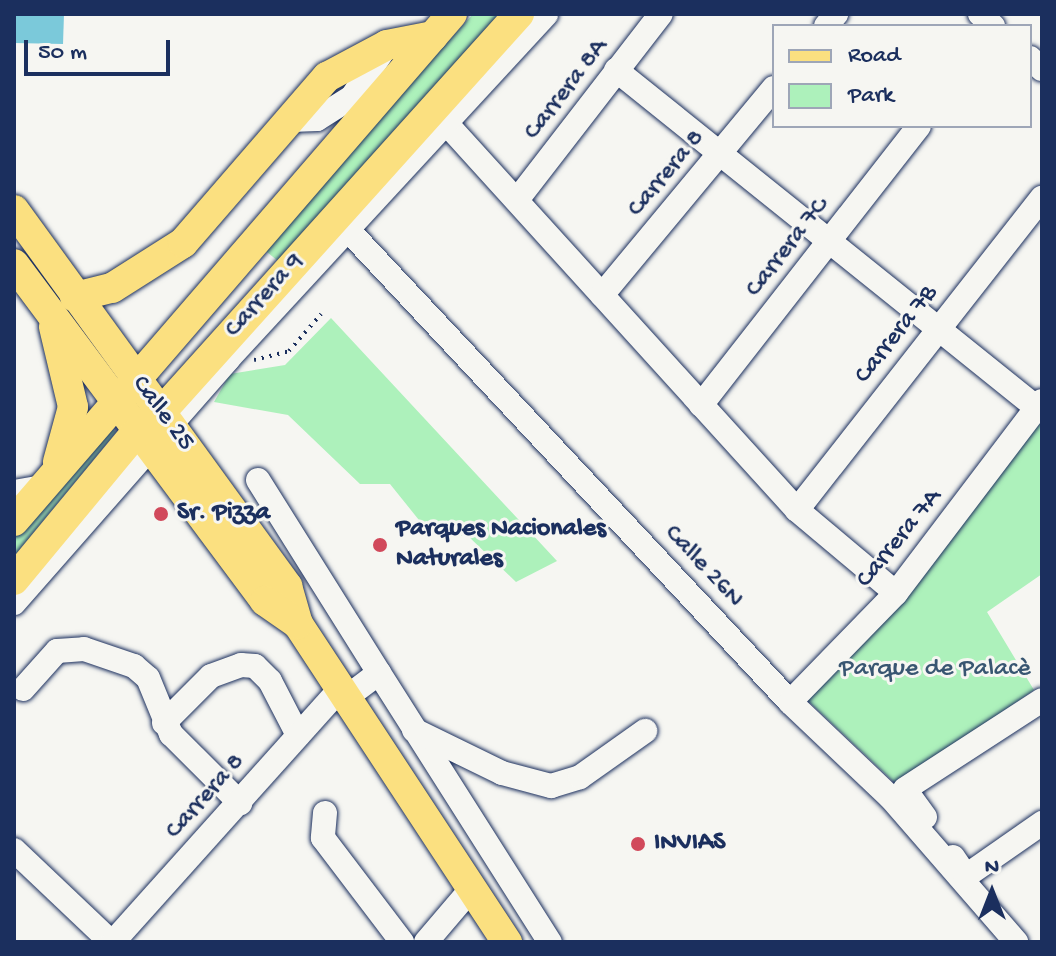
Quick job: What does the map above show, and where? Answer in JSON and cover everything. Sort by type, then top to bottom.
[{"type":"main road","name":"Carrera 9","points":[[14,580],[85,494],[151,442],[519,14]]},
{"type":"main road","name":"Carrera 9","points":[[14,521],[37,484],[128,390],[442,25]]},
{"type":"main road","points":[[37,484],[73,407],[62,303],[112,288],[183,243],[327,77],[387,45],[442,25]]},
{"type":"main road","name":"Calle 25","points":[[14,210],[62,303],[128,390],[151,442],[287,586],[298,624],[507,942]]},
{"type":"main road","name":"Calle 25","points":[[14,264],[62,303]]},
{"type":"main road","points":[[85,494],[151,442]]},
{"type":"street","points":[[14,603],[151,442],[349,231],[546,14]]},
{"type":"street","name":"Carrera 8A","points":[[517,200],[661,14]]},
{"type":"street","points":[[616,70],[937,328],[1039,405]]},
{"type":"street","name":"Carrera 8","points":[[602,295],[772,90]]},
{"type":"street","points":[[446,123],[797,510],[896,593]]},
{"type":"street","name":"Carrera 7C","points":[[701,405],[917,128]]},
{"type":"street","name":"Carrera 7B","points":[[797,510],[1042,197]]},
{"type":"street","name":"Calle 26N","points":[[349,231],[790,702],[891,798],[1016,942]]},
{"type":"street","name":"Carrera 7A","points":[[790,702],[896,593],[1039,405]]},
{"type":"street","points":[[258,480],[412,729],[550,942]]},
{"type":"street","points":[[23,689],[57,651],[84,649],[119,659],[148,678],[164,723],[183,748],[240,803]]},
{"type":"street","points":[[164,723],[211,676],[241,665],[255,666],[270,681],[298,735]]},
{"type":"street","name":"Carrera 8","points":[[112,942],[298,735],[344,693],[379,673]]},
{"type":"street","points":[[1042,700],[905,789],[966,876],[1042,823]]},
{"type":"street","points":[[412,729],[502,773],[551,786],[580,777],[645,731]]},
{"type":"street","points":[[325,813],[323,838],[402,942]]},
{"type":"street","points":[[14,850],[112,942]]},
{"type":"street","points":[[426,942],[472,888]]},
{"type":"path","points":[[228,359],[267,361],[289,351],[321,314]]},
{"type":"green space","points":[[473,14],[499,14],[278,261],[262,248]]},
{"type":"green space","points":[[331,318],[557,561],[516,582],[468,536],[431,535],[390,484],[360,484],[288,415],[214,402],[230,374],[285,365]]},
{"type":"green space","name":"Parque de Palacè","points":[[1042,417],[1042,574],[987,612],[1034,690],[897,785],[806,699],[904,598]]},
{"type":"green space","points":[[105,424],[116,432],[14,556],[14,534]]},
{"type":"water","points":[[14,14],[64,14],[63,44],[14,43]]},
{"type":"place","name":"Sr. Pizza","points":[[161,514]]},
{"type":"place","name":"Parques Nacionales Naturales","points":[[380,545]]},
{"type":"place","name":"INVIAS","points":[[638,844]]}]
